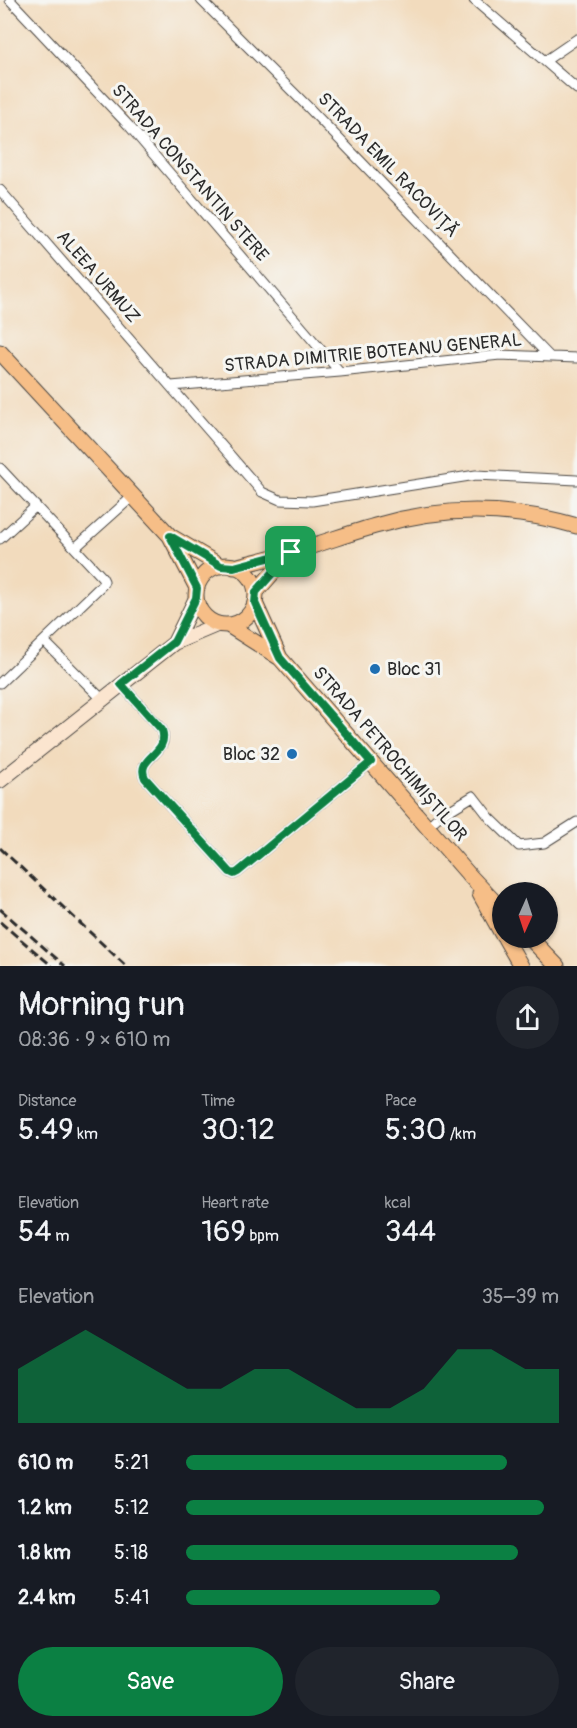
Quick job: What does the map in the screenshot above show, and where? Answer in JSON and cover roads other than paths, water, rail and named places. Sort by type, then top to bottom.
[{"type":"main road","points":[[0,352],[170,536],[197,593],[203,615],[224,625],[237,623],[245,618],[255,598],[291,552]]},
{"type":"main road","points":[[197,593],[206,573],[291,552],[381,524],[450,512],[506,512],[577,526]]},
{"type":"main road","points":[[170,536],[249,576],[255,598]]},
{"type":"main road","name":"STRADA PETROCHIMIȘTILOR","points":[[255,598],[280,658]]},
{"type":"main road","name":"STRADA PETROCHIMIȘTILOR","points":[[224,625],[280,658],[470,876]]},
{"type":"main road","points":[[470,876],[492,899]]},
{"type":"main road","points":[[470,876],[492,916]]},
{"type":"main road","points":[[511,948],[521,966]]},
{"type":"main road","points":[[540,948],[557,966]]},
{"type":"street","name":"STRADA CONSTANTIN STERE","points":[[10,0],[130,127],[340,372]]},
{"type":"street","name":"STRADA EMIL RACOVIȚĂ","points":[[201,0],[332,131],[549,356]]},
{"type":"street","points":[[474,0],[577,89]]},
{"type":"street","points":[[545,62],[577,39]]},
{"type":"street","name":"ALEEA URMUZ","points":[[0,190],[262,492],[280,500],[312,501],[476,475],[577,480]]},
{"type":"street","name":"STRADA DIMITRIE BOTEANU GENERAL","points":[[171,386],[340,372],[500,355],[577,358]]},
{"type":"street","points":[[0,468],[102,576],[104,581],[0,682]]},
{"type":"street","points":[[75,548],[133,495]]},
{"type":"street","points":[[0,539],[36,506]]},
{"type":"street","points":[[174,642],[197,593]]},
{"type":"street","points":[[0,781],[174,642],[224,625]]},
{"type":"street","points":[[44,641],[102,699]]},
{"type":"street","points":[[121,684],[162,730],[165,738],[164,744],[144,765],[142,773],[234,874],[371,762]]},
{"type":"street","points":[[427,827],[437,818],[473,796],[490,818],[519,846],[544,843],[577,822]]},
{"type":"railway","points":[[0,848],[126,966]]},
{"type":"railway","points":[[0,909],[65,966]]},
{"type":"railway","points":[[0,922],[52,966]]},
{"type":"place","name":"Bloc 31","points":[[375,669]]},
{"type":"place","name":"Bloc 32","points":[[292,754]]}]
